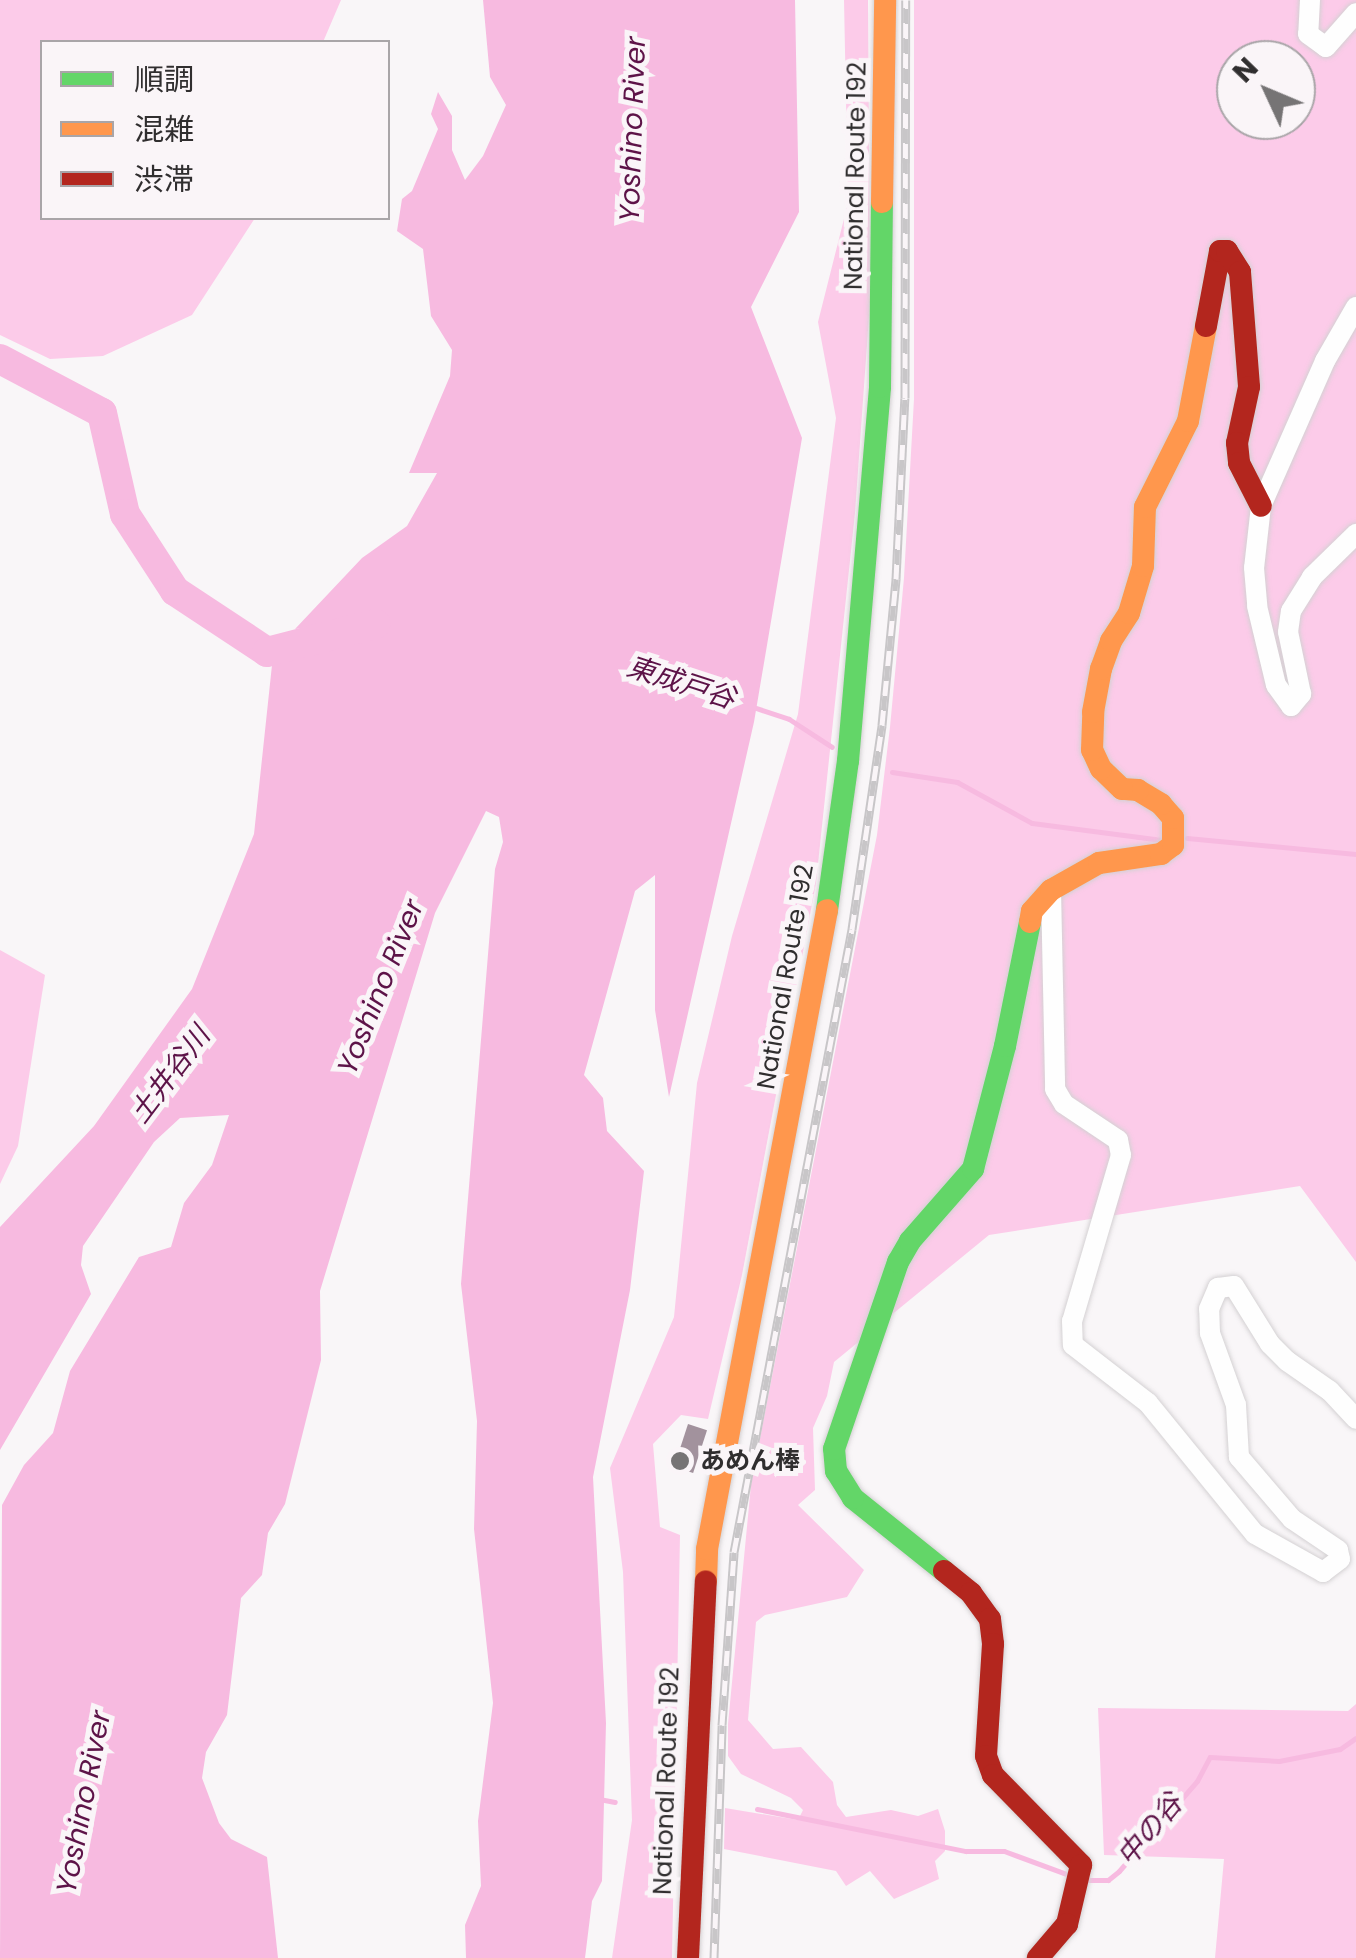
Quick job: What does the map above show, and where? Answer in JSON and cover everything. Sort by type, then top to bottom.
[{"type":"main road","name":"National Route 192","points":[[688,1958],[706,1549],[824,931],[848,760],[880,387],[885,0]]},
{"type":"main road","points":[[1038,1958],[1066,1924],[1080,1860],[993,1775],[986,1756],[994,1644],[990,1619],[971,1593],[853,1498],[836,1471],[834,1449],[898,1262],[910,1240],[961,1188],[973,1169],[1013,1012],[1032,910],[1051,890],[1098,864],[1161,854],[1173,845],[1176,833],[1162,804],[1138,790],[1122,788],[1101,768],[1092,750],[1093,712],[1101,669],[1112,640],[1129,614],[1142,566],[1146,508],[1188,421],[1196,394],[1209,292],[1220,251],[1227,251],[1240,272],[1248,388],[1238,463],[1261,506]]},
{"type":"street","points":[[1310,0],[1308,34],[1326,47],[1356,13]]},
{"type":"street","points":[[1356,307],[1310,393],[1261,506],[1254,568],[1258,606],[1276,685],[1291,706],[1301,694],[1288,632],[1291,611],[1312,577],[1356,534]]},
{"type":"street","points":[[1051,890],[1056,1089],[1064,1104],[1118,1140],[1121,1155],[1072,1321],[1073,1345],[1148,1403],[1234,1514],[1255,1534],[1322,1572],[1340,1559],[1333,1542],[1302,1528],[1247,1471],[1239,1457],[1236,1405],[1210,1334],[1210,1308],[1218,1288],[1234,1286],[1270,1344],[1287,1361],[1330,1390],[1356,1419]]},
{"type":"shaded area","points":[[0,0],[341,0],[324,40],[40,40],[40,220],[254,220],[192,315],[103,356],[50,359],[0,335]]},
{"type":"shaded area","points":[[844,0],[868,0],[870,302],[855,513],[816,883],[742,1275],[708,1419],[681,1415],[653,1444],[660,1527],[680,1535],[672,1958],[612,1958],[632,1820],[623,1572],[610,1468],[674,1317],[697,1083],[732,936],[798,714],[836,418],[818,322],[848,203]]},
{"type":"shaded area","points":[[914,0],[1356,0],[1356,1262],[1300,1186],[989,1235],[834,1362],[827,1396],[813,1428],[815,1490],[798,1505],[864,1570],[847,1597],[765,1615],[756,1622],[748,1720],[773,1749],[801,1747],[833,1782],[837,1805],[846,1817],[891,1810],[918,1816],[938,1809],[945,1831],[945,1851],[935,1861],[939,1879],[894,1899],[870,1871],[846,1886],[836,1871],[724,1849],[725,1808],[798,1820],[803,1810],[791,1798],[741,1774],[728,1756],[728,1724],[751,1485],[877,835],[904,578],[914,399]]},
{"type":"shaded area","points":[[0,950],[45,975],[18,1146],[0,1184]]},
{"type":"shaded area","points":[[1356,1704],[1356,1958],[1215,1958],[1224,1859],[1104,1855],[1098,1708],[1348,1711]]},
{"type":"water","points":[[483,0],[795,0],[799,212],[751,307],[802,438],[754,722],[669,1097],[655,1010],[655,875],[635,891],[584,1075],[603,1098],[607,1131],[644,1171],[630,1290],[593,1477],[606,1723],[602,1881],[592,1901],[585,1958],[466,1958],[465,1925],[481,1886],[478,1821],[493,1703],[474,1529],[477,1421],[461,1284],[495,869],[503,842],[499,817],[486,811],[435,913],[320,1291],[321,1360],[285,1504],[268,1533],[262,1575],[241,1598],[227,1715],[206,1752],[202,1778],[219,1823],[231,1839],[267,1857],[278,1958],[0,1958],[2,1505],[24,1465],[53,1433],[70,1371],[139,1257],[171,1247],[184,1203],[212,1165],[229,1115],[180,1118],[154,1142],[83,1246],[81,1265],[91,1294],[0,1450],[0,1227],[94,1126],[192,989],[254,834],[272,665],[340,640],[335,624],[295,629],[362,558],[407,526],[437,473],[409,473],[450,376],[452,350],[431,316],[423,249],[397,231],[402,199],[412,191],[438,129],[431,114],[438,92],[452,116],[452,150],[465,180],[483,156],[506,105],[490,77]]},
{"type":"building","points":[[688,1424],[707,1430],[693,1473],[674,1467]]},
{"type":"waterway","points":[[0,359],[102,413],[125,514],[175,591],[267,652],[375,624]]},
{"type":"waterway","name":"東成戸谷","points":[[750,706],[789,719],[832,747]]},
{"type":"waterway","name":"東成戸谷","points":[[892,772],[957,782],[1032,823],[1162,840]]},
{"type":"waterway","name":"東成戸谷","points":[[1187,838],[1356,854]]},
{"type":"waterway","name":"中の谷","points":[[1085,1880],[1108,1880],[1119,1871],[1197,1781],[1210,1757],[1279,1761],[1340,1749],[1356,1738]]},
{"type":"waterway","name":"中の谷","points":[[599,1799],[615,1802]]},
{"type":"waterway","name":"中の谷","points":[[757,1809],[966,1851],[1004,1851],[1069,1875]]},
{"type":"railway","points":[[714,1958],[722,1725],[734,1552],[852,929],[882,725],[896,579],[905,398],[906,0]]},
{"type":"traffic: fast","points":[[827,910],[848,761],[880,387],[882,202]]},
{"type":"traffic: fast","points":[[944,1571],[853,1498],[836,1471],[834,1449],[898,1262],[910,1241],[973,1169],[1005,1046],[1030,922]]},
{"type":"traffic: slow","points":[[882,202],[885,0]]},
{"type":"traffic: slow","points":[[1030,922],[1032,911],[1051,890],[1099,863],[1161,854],[1173,845],[1173,818],[1161,804],[1138,790],[1122,789],[1101,769],[1092,750],[1093,712],[1101,669],[1111,641],[1129,613],[1143,566],[1145,507],[1188,421],[1206,326]]},
{"type":"traffic: slow","points":[[706,1581],[707,1549],[827,910]]},
{"type":"traffic: jam","points":[[1206,326],[1220,251],[1227,251],[1240,272],[1249,387],[1237,443],[1239,463],[1261,506]]},
{"type":"traffic: jam","points":[[944,1571],[971,1593],[990,1619],[993,1644],[986,1756],[993,1775],[1081,1865],[1067,1924],[1038,1958]]},
{"type":"traffic: jam","points":[[688,1958],[706,1581]]},
{"type":"place","name":"あめん棒","points":[[680,1461]]},
{"type":"water label","name":"Yoshino River","points":[[633,129]]},
{"type":"water label","name":"Yoshino River","points":[[381,987]]},
{"type":"water label","name":"土井谷川","points":[[170,1075]]},
{"type":"water label","name":"Yoshino River","points":[[84,1802]]}]
